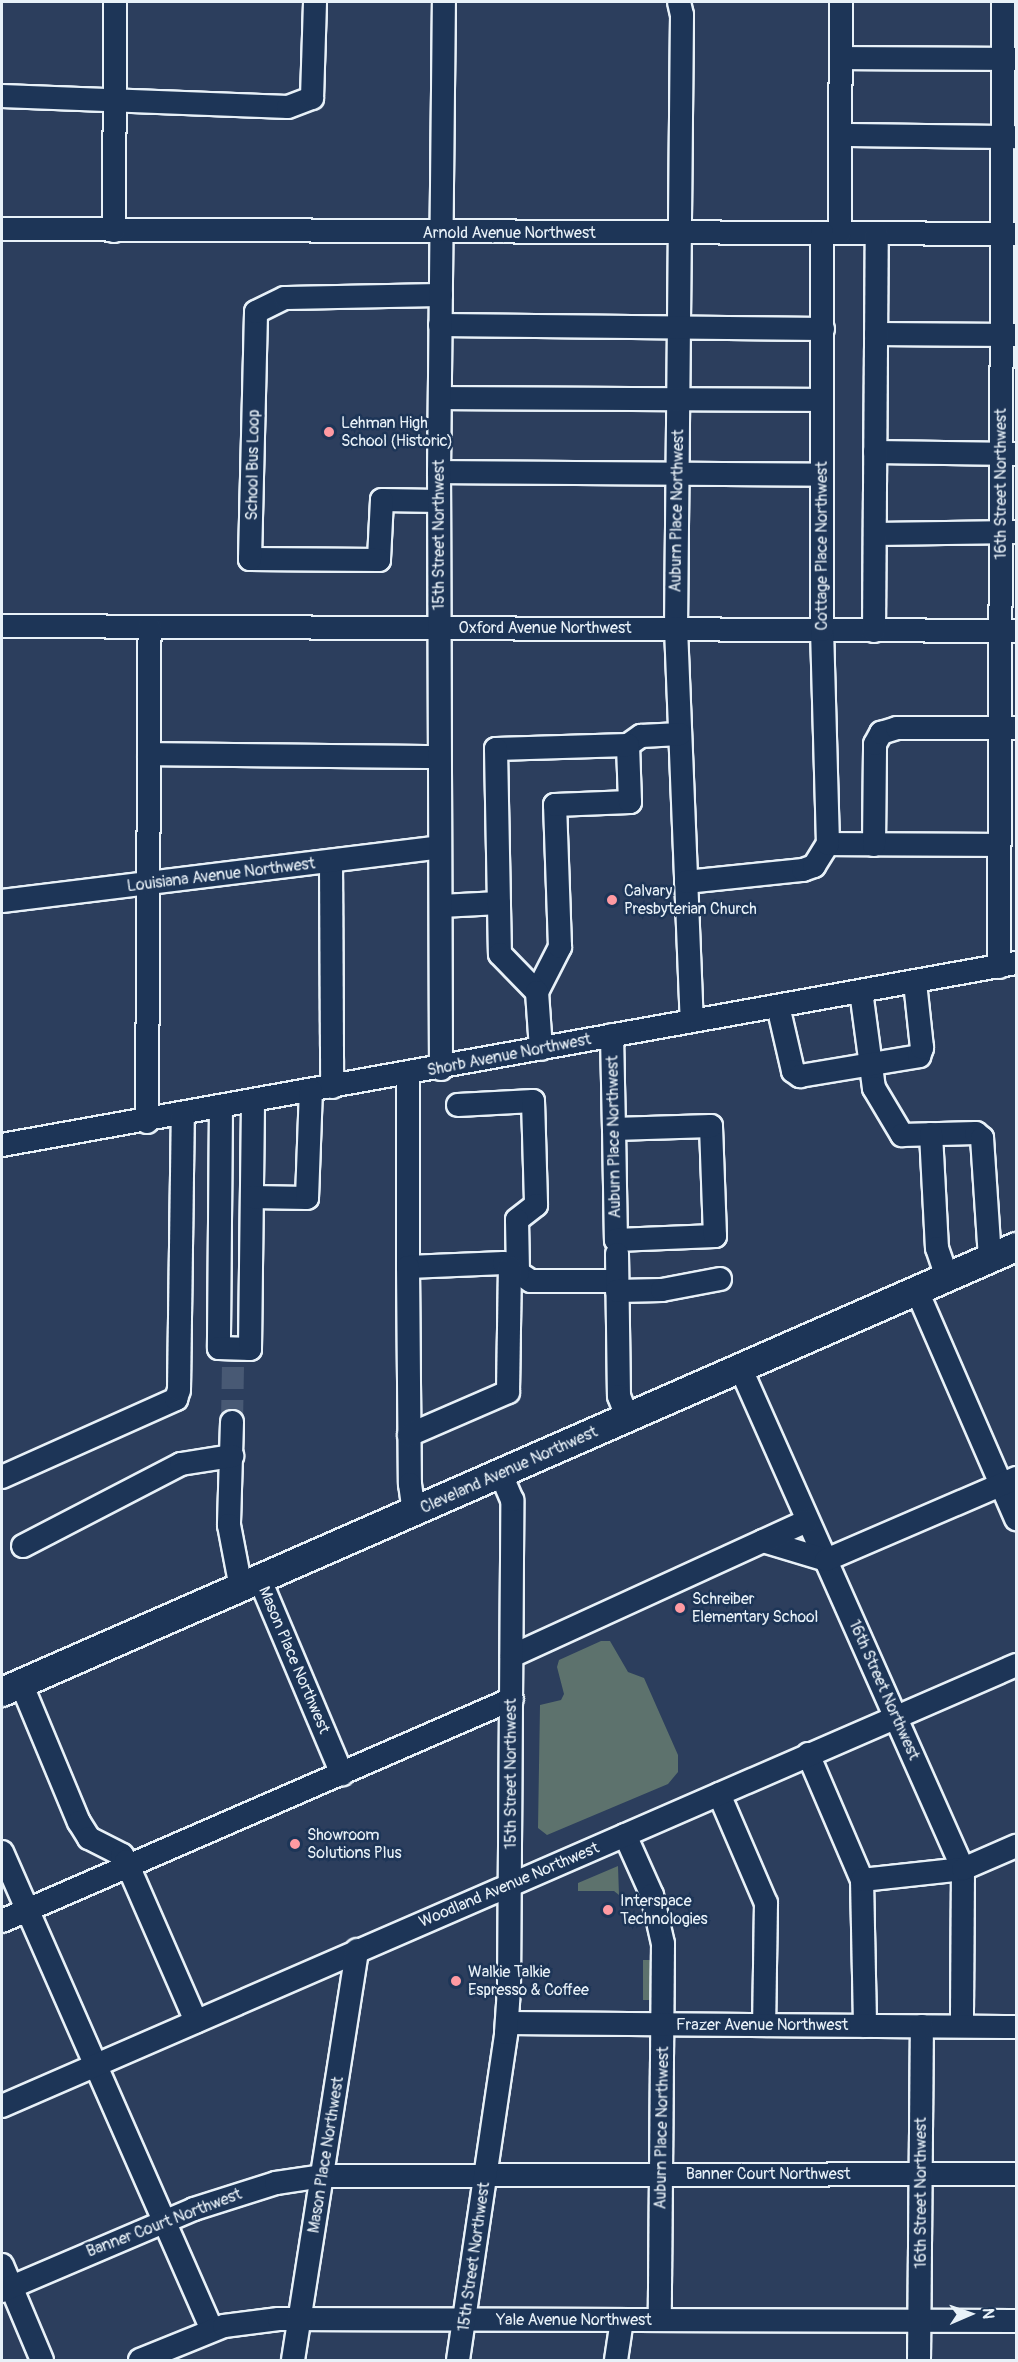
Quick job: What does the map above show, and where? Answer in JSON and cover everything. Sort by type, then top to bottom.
[{"type":"main road","name":"Cleveland Avenue Northwest","points":[[11,1688],[1017,1247]]},
{"type":"street","points":[[114,231],[115,2]]},
{"type":"street","points":[[2,96],[288,107],[312,98],[315,2]]},
{"type":"street","name":"15th Street Northwest","points":[[441,1069],[439,472],[444,2]]},
{"type":"street","name":"Auburn Place Northwest","points":[[679,2],[682,15],[681,234],[676,628],[692,1021]]},
{"type":"street","name":"Cottage Place Northwest","points":[[826,851],[822,630],[823,329],[841,135],[841,2]]},
{"type":"street","name":"16th Street Northwest","points":[[1003,2],[1010,59],[1008,811],[999,845],[1008,965]]},
{"type":"street","points":[[841,58],[1010,59]]},
{"type":"street","points":[[841,135],[1010,137]]},
{"type":"street","name":"Arnold Avenue Northwest","points":[[2,230],[1009,234]]},
{"type":"street","points":[[874,631],[877,233]]},
{"type":"street","name":"School Bus Loop","points":[[439,501],[382,500],[379,560],[250,559],[256,312],[285,298],[441,295]]},
{"type":"street","points":[[440,326],[823,329]]},
{"type":"street","points":[[876,334],[1009,335]]},
{"type":"street","points":[[440,398],[822,400]]},
{"type":"street","points":[[875,452],[1009,453]]},
{"type":"street","points":[[439,472],[678,471],[822,475]]},
{"type":"street","points":[[875,534],[1009,532]]},
{"type":"street","name":"Oxford Avenue Northwest","points":[[2,626],[1008,631]]},
{"type":"street","points":[[147,1122],[150,627]]},
{"type":"street","points":[[874,845],[875,744],[881,733],[897,728],[1008,728]]},
{"type":"street","points":[[537,992],[500,954],[495,749],[628,745],[641,736],[680,734]]},
{"type":"street","points":[[541,1049],[537,992],[560,947],[555,805],[630,802],[628,745]]},
{"type":"street","points":[[149,754],[439,757]]},
{"type":"street","points":[[686,882],[803,870],[826,851],[874,845],[999,845]]},
{"type":"street","name":"Louisiana Avenue Northwest","points":[[2,901],[148,885],[440,847]]},
{"type":"street","points":[[252,1197],[308,1198],[321,1089],[332,861]]},
{"type":"street","points":[[441,906],[499,903]]},
{"type":"street","name":"Shorb Avenue Northwest","points":[[2,1145],[147,1122],[441,1069],[612,1035],[1008,965]]},
{"type":"street","points":[[778,1006],[793,1071],[800,1076],[919,1056],[922,1048],[915,982]]},
{"type":"street","points":[[861,991],[874,1088],[902,1135],[976,1133],[982,1138],[990,1258]]},
{"type":"street","name":"Auburn Place Northwest","points":[[612,1035],[619,1396],[627,1417]]},
{"type":"street","points":[[408,1074],[409,1435],[414,1512]]},
{"type":"street","points":[[409,1435],[508,1392],[517,1220],[536,1205],[533,1101],[458,1105]]},
{"type":"street","points":[[221,1107],[219,1348],[233,1356],[250,1348],[253,1103]]},
{"type":"street","points":[[2,1477],[176,1399],[180,1390],[183,1115]]},
{"type":"street","points":[[614,1129],[711,1126],[715,1236],[616,1247]]},
{"type":"street","points":[[932,1134],[937,1248],[947,1277]]},
{"type":"street","points":[[408,1267],[504,1263],[531,1281],[662,1290],[720,1279]]},
{"type":"street","points":[[917,1290],[1009,1481],[1017,1519]]},
{"type":"street","name":"16th Street Northwest","points":[[740,1367],[963,1869],[962,2026]]},
{"type":"street","name":"Mason Place Northwest","points":[[232,1422],[229,1525],[250,1584],[342,1774]]},
{"type":"street","points":[[23,1545],[181,1464],[232,1456]]},
{"type":"street","name":"15th Street Northwest","points":[[458,2361],[507,2023],[512,1699],[512,1500],[501,1474]]},
{"type":"street","points":[[763,1541],[826,1560],[1009,1481]]},
{"type":"street","points":[[512,1656],[807,1521]]},
{"type":"street","name":"Woodland Avenue Northwest","points":[[2,2106],[510,1883],[1017,1665]]},
{"type":"street","points":[[11,1688],[89,1838],[122,1855],[129,1867],[196,2021]]},
{"type":"street","points":[[2,1921],[512,1699]]},
{"type":"street","points":[[808,1754],[862,1880],[865,2026]]},
{"type":"street","points":[[719,1794],[766,1903],[764,2025]]},
{"type":"street","name":"Auburn Place Northwest","points":[[625,1835],[661,1926],[664,2024],[660,2320]]},
{"type":"street","points":[[862,1880],[963,1869],[1017,1846]]},
{"type":"street","points":[[2,1852],[6,1874],[27,1911],[212,2330]]},
{"type":"street","name":"Mason Place Northwest","points":[[293,2361],[357,1950]]},
{"type":"street","name":"Frazer Avenue Northwest","points":[[507,2023],[1017,2027]]},
{"type":"street","name":"16th Street Northwest","points":[[919,2361],[922,2026]]},
{"type":"street","name":"Banner Court Northwest","points":[[6,2289],[164,2221],[232,2195],[323,2176],[486,2173],[1017,2174]]},
{"type":"street","points":[[2,2265],[6,2289],[42,2361]]},
{"type":"street","name":"Yale Avenue Northwest","points":[[140,2361],[212,2330],[249,2321],[298,2319],[1017,2321]]},
{"type":"street","points":[[616,2361],[622,2320]]},
{"type":"green space","points":[[601,1641],[610,1641],[628,1672],[644,1678],[678,1755],[678,1772],[668,1784],[547,1835],[538,1828],[540,1705],[561,1700],[564,1694],[557,1667],[559,1660]]},
{"type":"green space","points":[[618,1866],[619,1895],[614,1891],[578,1891],[578,1883]]},
{"type":"green space","points":[[643,1960],[656,1960],[656,2000],[643,2000]]},
{"type":"tunnel","points":[[232,1422],[233,1363]]},
{"type":"place","name":"Lehman High School (Historic)","points":[[329,432]]},
{"type":"place","name":"Calvary Presbyterian Church","points":[[612,900]]},
{"type":"place","name":"Schreiber Elementary School","points":[[680,1608]]},
{"type":"place","name":"Showroom Solutions Plus","points":[[295,1844]]},
{"type":"place","name":"Interspace Technologies","points":[[608,1910]]},
{"type":"place","name":"Walkie Talkie Espresso & Coffee","points":[[456,1981]]}]
